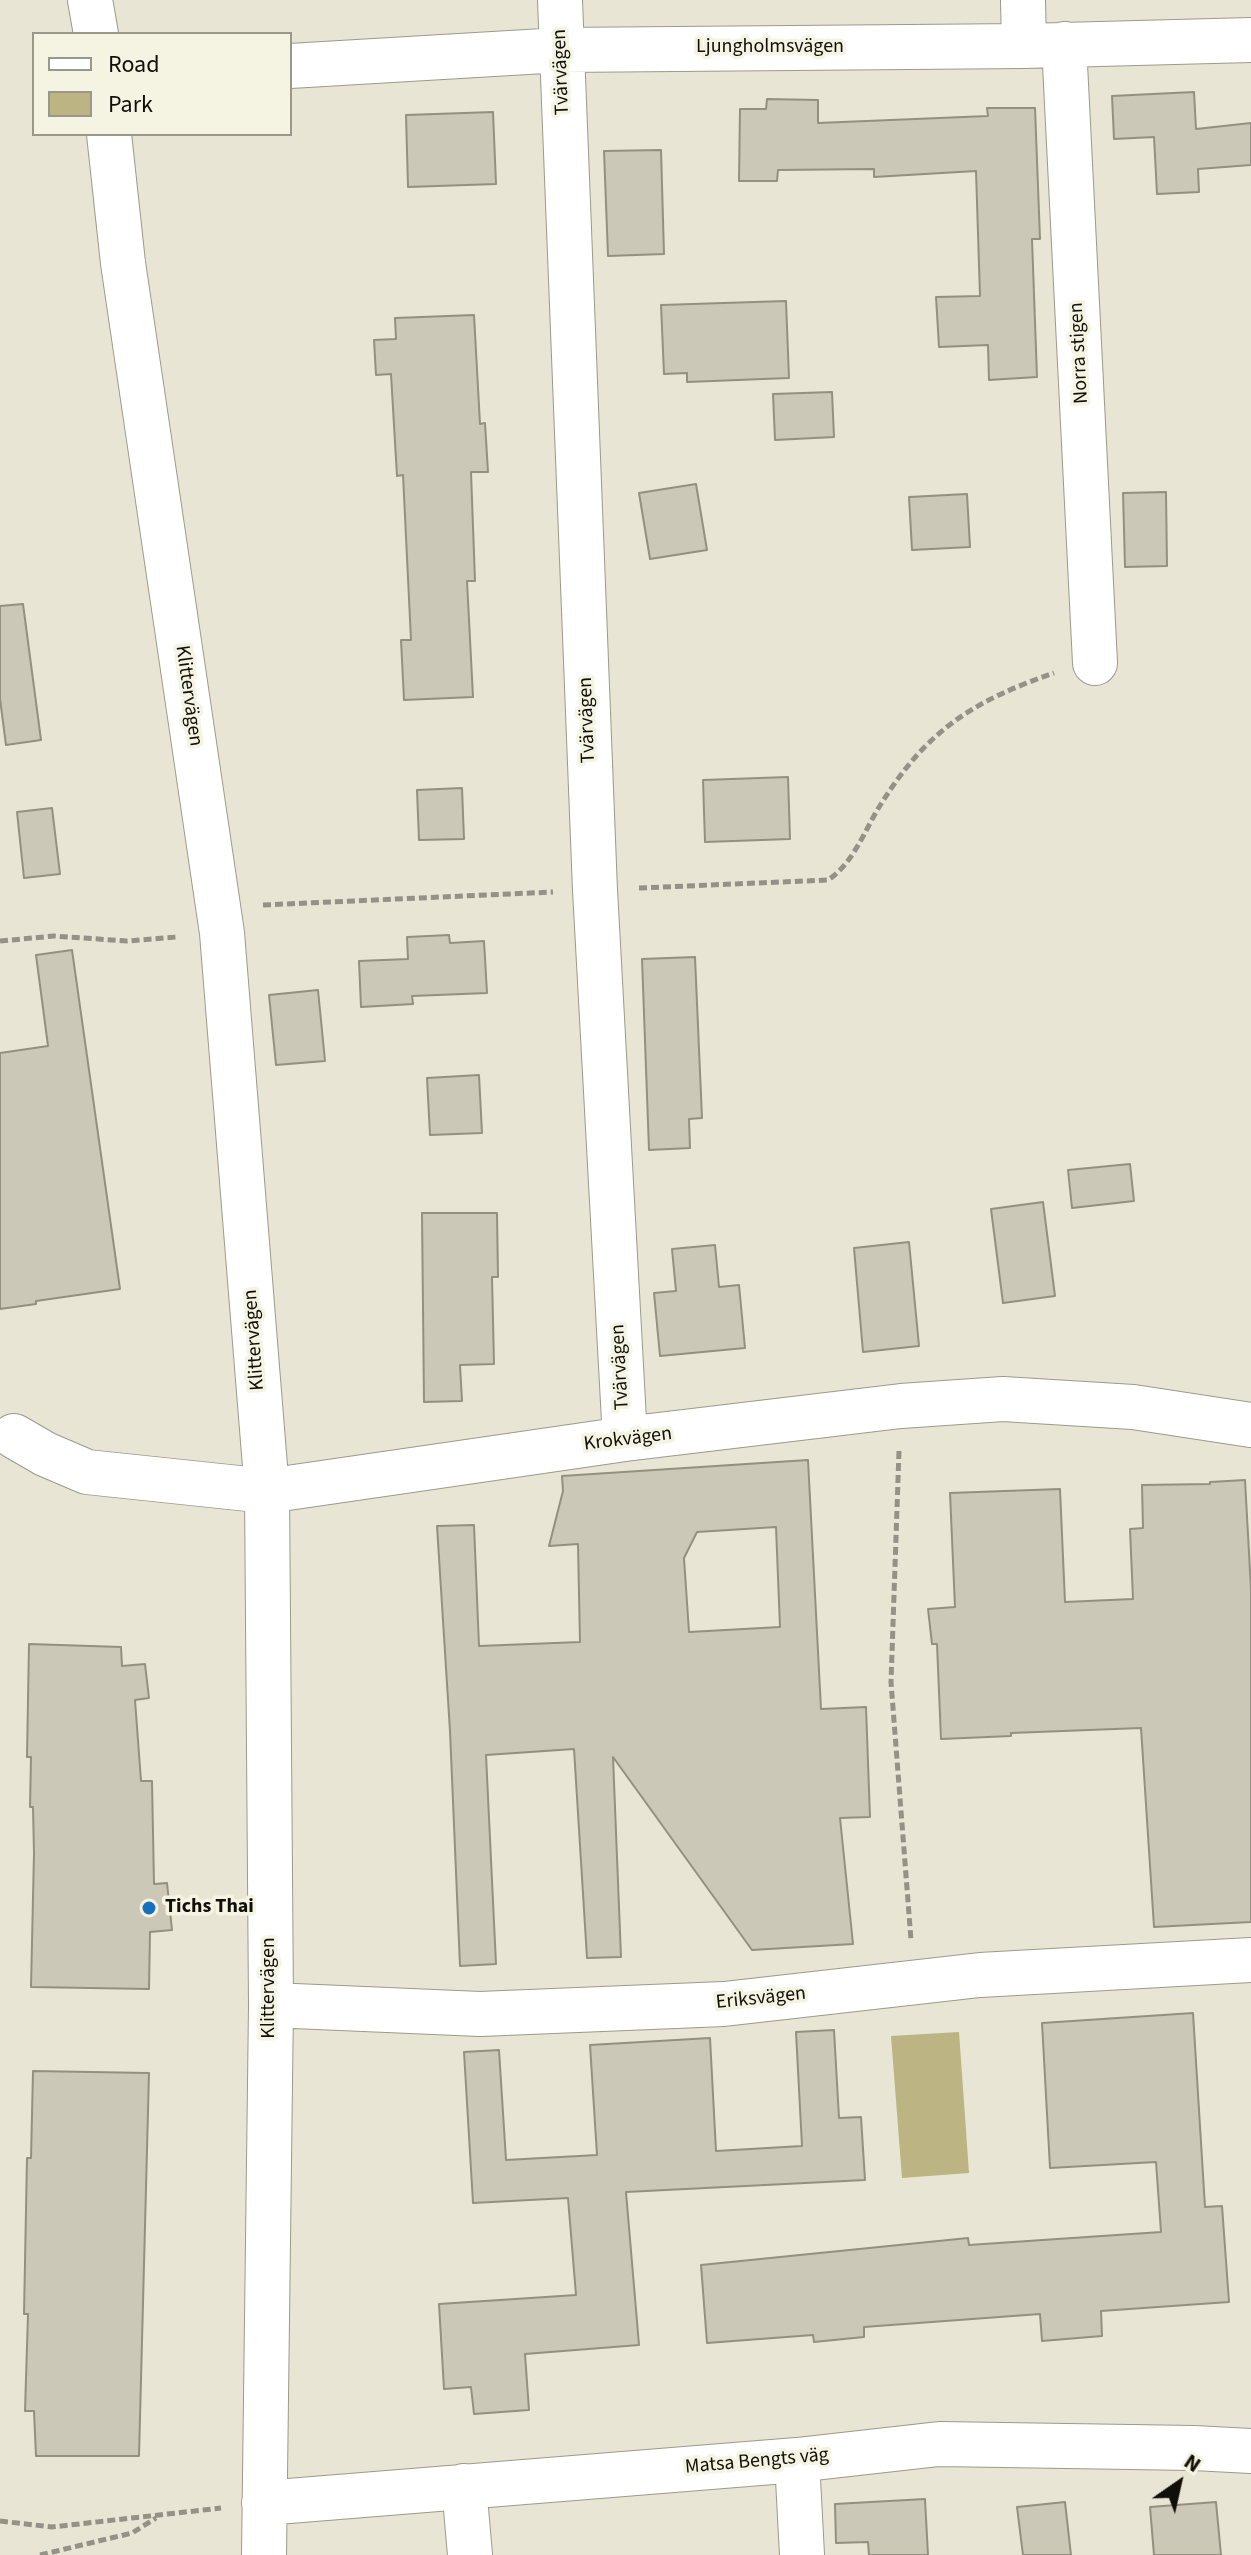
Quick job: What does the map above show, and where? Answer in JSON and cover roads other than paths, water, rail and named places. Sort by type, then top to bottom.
[{"type":"street","points":[[90,0],[96,32]]},
{"type":"street","name":"Tvärvägen","points":[[560,0],[595,890],[625,1439]]},
{"type":"street","name":"Norra stigen","points":[[1023,0],[1044,45],[1095,663]]},
{"type":"street","name":"Ljungholmsvägen","points":[[292,66],[561,50],[1251,40]]},
{"type":"street","name":"Klittervägen","points":[[109,136],[123,263],[220,920],[267,1491],[271,2005],[264,2555]]},
{"type":"street","name":"Krokvägen","points":[[14,1436],[45,1454],[87,1472],[267,1491],[625,1439],[901,1406],[1003,1399],[1133,1407],[1251,1425]]},
{"type":"street","name":"Eriksvägen","points":[[271,2005],[480,2014],[724,2004],[980,1975],[1251,1960]]},
{"type":"street","name":"Matsa Bengts väg","points":[[264,2503],[797,2460],[939,2444],[1251,2451]]},
{"type":"street","points":[[797,2460],[802,2555]]},
{"type":"street","points":[[464,2486],[470,2555]]},
{"type":"place","name":"Tichs Thai","points":[[149,1908]]}]
